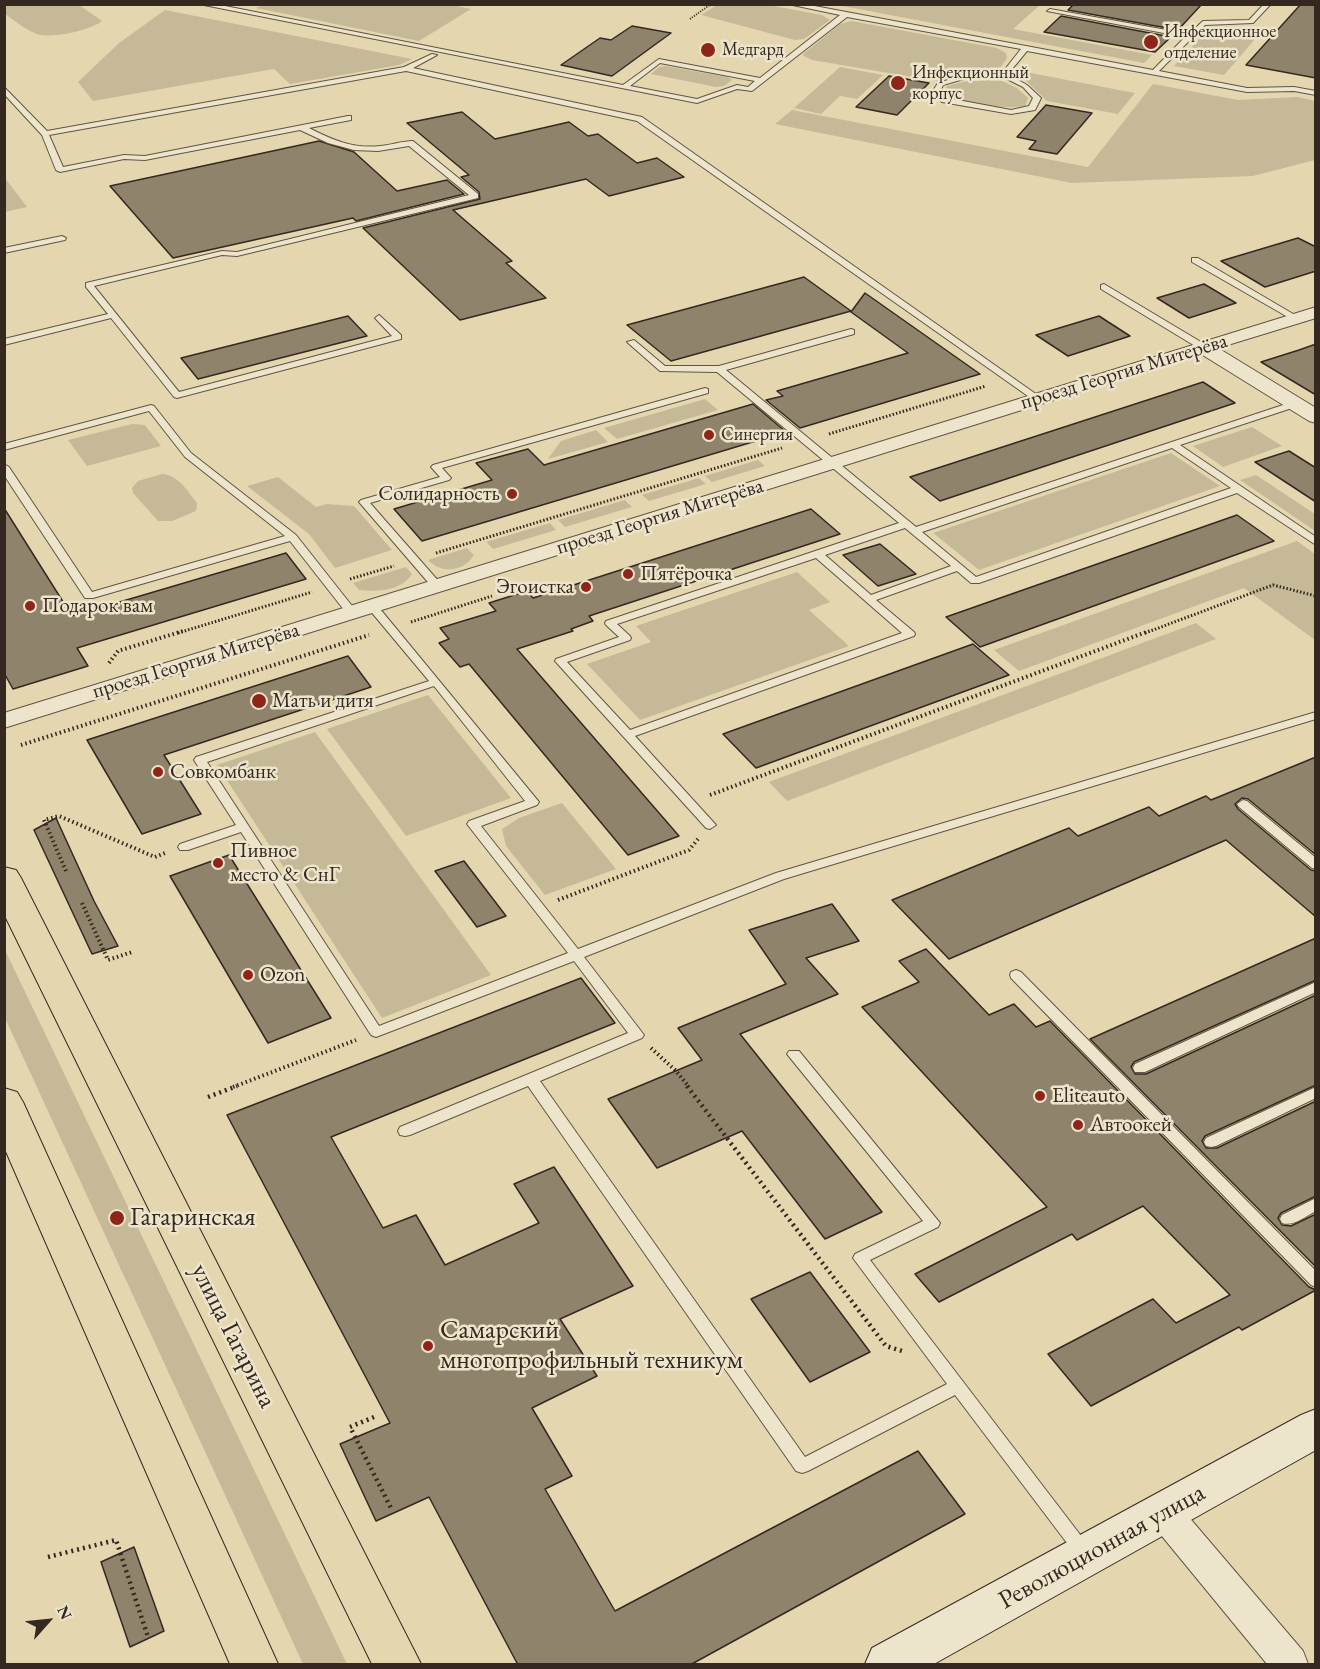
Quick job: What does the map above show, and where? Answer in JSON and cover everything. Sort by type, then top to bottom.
[{"type":"main road","name":"улица Гагарина","points":[[4,878],[397,1665]]},
{"type":"main road","points":[[4,1102],[254,1665]]},
{"type":"main road","name":"Революционная улица","points":[[890,1665],[1316,1428]]},
{"type":"street","name":"проезд Георгия Митерёва","points":[[4,721],[1306,315]]},
{"type":"street","points":[[1203,347],[1316,417]]},
{"type":"street","points":[[1164,1513],[1290,1665]]},
{"type":"lane","points":[[202,4],[697,101],[737,87],[749,89],[845,15]]},
{"type":"lane","points":[[791,4],[1247,90],[1293,89],[1316,93]]},
{"type":"lane","points":[[1154,73],[1203,23],[1251,22],[1268,4]]},
{"type":"lane","points":[[1050,11],[1191,36]]},
{"type":"lane","points":[[1004,75],[1025,86],[1037,98],[1032,108],[1011,112],[945,100],[936,92],[940,84],[964,77],[1004,75],[1024,49]]},
{"type":"lane","points":[[45,134],[406,69],[434,55]]},
{"type":"lane","points":[[624,87],[659,61],[760,80]]},
{"type":"lane","points":[[406,69],[639,119],[1038,399]]},
{"type":"lane","points":[[4,89],[45,134],[60,170],[124,157],[145,158],[348,118]]},
{"type":"lane","points":[[301,127],[326,140],[359,150],[379,150],[410,143],[475,196],[237,254],[222,253],[89,285],[177,395],[398,337],[379,318]]},
{"type":"lane","points":[[4,251],[62,238]]},
{"type":"lane","points":[[1195,260],[1306,315]]},
{"type":"lane","points":[[1104,287],[1203,347]]},
{"type":"lane","points":[[4,342],[113,315]]},
{"type":"lane","points":[[631,342],[663,369],[719,369],[851,332]]},
{"type":"lane","points":[[719,369],[975,580],[1238,489]]},
{"type":"lane","points":[[436,586],[364,501],[446,478],[436,467],[705,391]]},
{"type":"lane","points":[[710,825],[560,660],[626,638],[610,623],[818,554],[911,527],[1295,404]]},
{"type":"lane","points":[[4,447],[151,408],[188,455],[292,537],[331,586],[362,610],[392,628],[533,802],[473,824],[637,1035],[405,1131]]},
{"type":"lane","points":[[1173,444],[1316,542]]},
{"type":"lane","points":[[4,467],[88,596],[292,537]]},
{"type":"lane","points":[[628,735],[910,634],[818,554]]},
{"type":"lane","points":[[869,599],[959,567]]},
{"type":"lane","points":[[436,682],[200,760],[376,1032],[780,876],[1316,715]]},
{"type":"lane","points":[[1243,804],[1316,865]]},
{"type":"lane","points":[[184,847],[244,827]]},
{"type":"lane","points":[[1016,975],[1316,1281]]},
{"type":"lane","points":[[1140,1068],[1316,986]]},
{"type":"lane","points":[[794,1054],[933,1223],[860,1258],[1086,1555]]},
{"type":"lane","points":[[531,1079],[802,1466],[957,1386]]},
{"type":"lane","points":[[1211,1142],[1316,1092]]},
{"type":"lane","points":[[1287,1219],[1316,1204]]},
{"type":"path","points":[[690,19],[711,4]]},
{"type":"path","points":[[104,669],[118,651],[1010,379]]},
{"type":"path","points":[[689,802],[1273,585],[1316,596]]},
{"type":"path","points":[[21,745],[493,595]]},
{"type":"path","points":[[66,871],[44,820],[59,816],[154,857],[184,847]]},
{"type":"path","points":[[539,908],[689,850],[710,825]]},
{"type":"path","points":[[82,903],[108,960],[132,952]]},
{"type":"path","points":[[208,1097],[376,1032]]},
{"type":"path","points":[[637,1035],[676,1071],[886,1346],[939,1361]]},
{"type":"path","points":[[374,1416],[350,1428],[393,1510]]},
{"type":"path","points":[[48,1557],[116,1540],[148,1637]]},
{"type":"shaded area","points":[[447,4],[471,9],[419,41],[256,8],[262,5]]},
{"type":"shaded area","points":[[4,5],[79,5],[102,21],[81,30],[43,35],[29,30],[5,14]]},
{"type":"shaded area","points":[[717,5],[768,5],[822,15],[830,20],[804,39],[795,40],[701,15]]},
{"type":"shaded area","points":[[837,5],[1040,5],[1013,29],[1152,55],[1144,63]]},
{"type":"shaded area","points":[[165,10],[412,59],[399,65],[290,84],[274,69],[93,101],[78,82],[119,43]]},
{"type":"shaded area","points":[[851,21],[997,48],[1006,53],[1007,58],[1000,68],[995,70],[961,74],[936,81],[812,60],[804,56],[803,54],[840,24]]},
{"type":"shaded area","points":[[1227,26],[1262,31],[1224,75],[1174,66],[1206,32]]},
{"type":"shaded area","points":[[665,66],[727,77],[732,80],[724,86],[716,87],[651,74],[659,67]]},
{"type":"shaded area","points":[[840,67],[883,75],[857,99],[840,96],[821,114],[794,108]]},
{"type":"shaded area","points":[[1020,71],[1135,93],[1118,114],[1047,101],[1024,79]]},
{"type":"shaded area","points":[[1000,80],[1017,88],[1028,98],[1025,106],[983,105],[961,101],[944,92],[947,86],[967,81]]},
{"type":"shaded area","points":[[1153,84],[1238,100],[1298,97],[1315,101],[1315,160],[1253,176],[1072,183],[775,124],[792,110],[1088,167]]},
{"type":"shaded area","points":[[5,178],[27,207],[5,212]]},
{"type":"shaded area","points":[[705,399],[718,410],[617,439],[604,428]]},
{"type":"shaded area","points":[[132,424],[145,425],[161,446],[87,466],[68,440]]},
{"type":"shaded area","points":[[1252,427],[1282,446],[1223,467],[1193,446]]},
{"type":"shaded area","points":[[596,430],[608,442],[548,459],[561,441]]},
{"type":"shaded area","points":[[1171,453],[1220,486],[979,570],[933,533]]},
{"type":"shaded area","points":[[758,460],[765,466],[712,482],[705,476]]},
{"type":"shaded area","points":[[162,474],[173,477],[182,484],[197,503],[196,511],[172,521],[158,521],[133,493],[132,488],[138,481]]},
{"type":"shaded area","points":[[1256,475],[1315,514],[1315,531],[1240,480]]},
{"type":"shaded area","points":[[278,477],[316,507],[327,504],[354,506],[392,550],[335,568],[309,534],[247,486]]},
{"type":"shaded area","points":[[699,478],[706,484],[649,501],[642,495]]},
{"type":"shaded area","points":[[625,500],[632,507],[565,527],[558,520]]},
{"type":"shaded area","points":[[550,523],[556,530],[493,549],[486,542]]},
{"type":"shaded area","points":[[1297,541],[1315,554],[1315,640],[1244,588],[1019,671],[994,650]]},
{"type":"shaded area","points":[[467,548],[474,555],[470,561],[458,568],[439,568],[428,560]]},
{"type":"shaded area","points":[[406,567],[412,574],[402,584],[395,587],[374,591],[359,590],[353,583]]},
{"type":"shaded area","points":[[797,572],[830,602],[809,610],[849,646],[640,720],[587,664],[651,642],[636,626]]},
{"type":"shaded area","points":[[1196,623],[1216,639],[787,801],[769,782]]},
{"type":"shaded area","points":[[428,695],[511,798],[406,836],[327,729]]},
{"type":"shaded area","points":[[315,732],[491,975],[382,1018],[217,765]]},
{"type":"shaded area","points":[[562,803],[616,869],[545,895],[506,846],[502,829],[519,818]]},
{"type":"shaded area","points":[[4,948],[347,1664],[303,1664],[5,1018]]},
{"type":"building","points":[[1074,4],[1202,4],[1178,30],[1068,10]]},
{"type":"building","points":[[1301,4],[1316,4],[1316,78],[1246,65]]},
{"type":"building","points":[[1061,16],[1171,37],[1155,52],[1044,32]]},
{"type":"building","points":[[632,26],[671,33],[612,76],[561,65],[600,38],[611,40]]},
{"type":"building","points":[[889,76],[929,83],[897,115],[856,107]]},
{"type":"building","points":[[1046,105],[1092,113],[1057,154],[1029,149],[1036,141],[1017,137]]},
{"type":"building","points":[[462,112],[495,139],[569,122],[588,136],[598,134],[637,163],[657,158],[684,177],[609,196],[586,179],[453,210],[512,261],[506,263],[546,298],[460,320],[363,228],[480,199],[479,192],[461,177],[469,175],[407,123]]},
{"type":"building","points":[[319,141],[354,152],[397,191],[447,180],[464,194],[356,221],[353,218],[173,258],[110,186]]},
{"type":"building","points":[[1298,238],[1316,247],[1316,271],[1265,287],[1221,261]]},
{"type":"building","points":[[804,277],[851,311],[671,361],[627,325]]},
{"type":"building","points":[[1204,284],[1236,303],[1189,318],[1157,298]]},
{"type":"building","points":[[865,293],[980,374],[800,428],[766,400],[783,396],[777,391],[908,353],[851,312]]},
{"type":"building","points":[[348,316],[367,336],[198,379],[181,358]]},
{"type":"building","points":[[1099,316],[1130,336],[1068,356],[1036,335]]},
{"type":"building","points":[[1316,344],[1316,395],[1261,362],[1299,350]]},
{"type":"building","points":[[1203,382],[1235,403],[940,501],[910,477]]},
{"type":"building","points":[[753,404],[786,432],[422,541],[394,509],[492,480],[476,463],[528,449],[544,465]]},
{"type":"building","points":[[1289,451],[1316,468],[1316,502],[1255,462]]},
{"type":"building","points":[[4,508],[72,616],[286,553],[306,579],[77,648],[88,666],[13,689],[4,673]]},
{"type":"building","points":[[811,509],[840,534],[589,616],[593,621],[571,629],[573,631],[517,649],[679,836],[628,855],[469,664],[460,667],[439,643],[449,639],[440,628],[496,611],[489,603],[527,591],[533,598]]},
{"type":"building","points":[[1237,515],[1274,541],[980,647],[946,617]]},
{"type":"building","points":[[880,544],[916,574],[878,586],[843,555]]},
{"type":"building","points":[[973,644],[1009,675],[756,768],[723,734]]},
{"type":"building","points":[[348,656],[371,687],[164,755],[201,814],[142,834],[87,740]]},
{"type":"building","points":[[1316,757],[1316,855],[1248,799],[1242,798],[1235,804],[1238,809],[1311,870],[1316,871],[1316,917],[1226,840],[949,959],[892,900],[1069,828],[1078,836],[1149,807],[1159,816],[1206,796],[1211,800]]},
{"type":"building","points":[[56,818],[94,901],[118,946],[92,954],[34,830]]},
{"type":"building","points":[[229,855],[331,1018],[268,1043],[170,876]]},
{"type":"building","points":[[464,861],[506,916],[477,927],[435,871]]},
{"type":"building","points":[[832,904],[859,941],[806,958],[838,994],[740,1034],[882,1212],[825,1239],[742,1131],[657,1168],[608,1099],[702,1060],[678,1028],[786,984],[749,930]]},
{"type":"building","points":[[1316,938],[1316,980],[1134,1062],[1131,1067],[1135,1074],[1146,1074],[1316,995],[1316,1085],[1205,1136],[1202,1141],[1206,1148],[1217,1148],[1316,1101],[1316,1196],[1281,1213],[1278,1218],[1282,1225],[1291,1226],[1316,1214],[1316,1267],[1090,1039]]},
{"type":"building","points":[[926,949],[989,1015],[1014,1004],[1036,1027],[1050,1021],[1309,1287],[1316,1290],[1242,1330],[1239,1327],[1091,1406],[1048,1354],[1153,1299],[1176,1323],[1230,1295],[1143,1206],[1077,1240],[1072,1234],[939,1302],[915,1274],[1047,1207],[862,1007],[919,982],[899,961]]},
{"type":"building","points":[[581,978],[615,1023],[331,1137],[383,1228],[416,1215],[445,1265],[539,1223],[514,1184],[554,1167],[633,1286],[560,1319],[597,1376],[532,1408],[572,1476],[545,1489],[615,1611],[918,1451],[965,1514],[690,1665],[518,1665],[429,1497],[376,1521],[340,1444],[390,1423],[227,1115]]},
{"type":"building","points":[[810,1272],[870,1352],[810,1382],[751,1299]]},
{"type":"building","points":[[134,1547],[164,1631],[130,1647],[101,1562]]},
{"type":"place","name":"Инфекционное отделение","points":[[1151,42]]},
{"type":"place","name":"Медгард","points":[[708,50]]},
{"type":"place","name":"Инфекционный корпус","points":[[898,83]]},
{"type":"place","name":"Синергия","points":[[709,435]]},
{"type":"place","name":"Солидарность","points":[[512,494]]},
{"type":"place","name":"Пятёрочка","points":[[628,574]]},
{"type":"place","name":"Эгоистка","points":[[586,587]]},
{"type":"place","name":"Подарок вам","points":[[30,606]]},
{"type":"place","name":"Мать и дитя","points":[[259,701]]},
{"type":"place","name":"Совкомбанк","points":[[158,772]]},
{"type":"place","name":"Пивное место & СнГ","points":[[218,863]]},
{"type":"place","name":"Ozon","points":[[248,975]]},
{"type":"place","name":"Eliteauto","points":[[1040,1096]]},
{"type":"place","name":"Автоокей","points":[[1078,1125]]},
{"type":"place","name":"Гагаринская","points":[[117,1218]]},
{"type":"place","name":"Самарский многопрофильный техникум","points":[[428,1346]]}]
